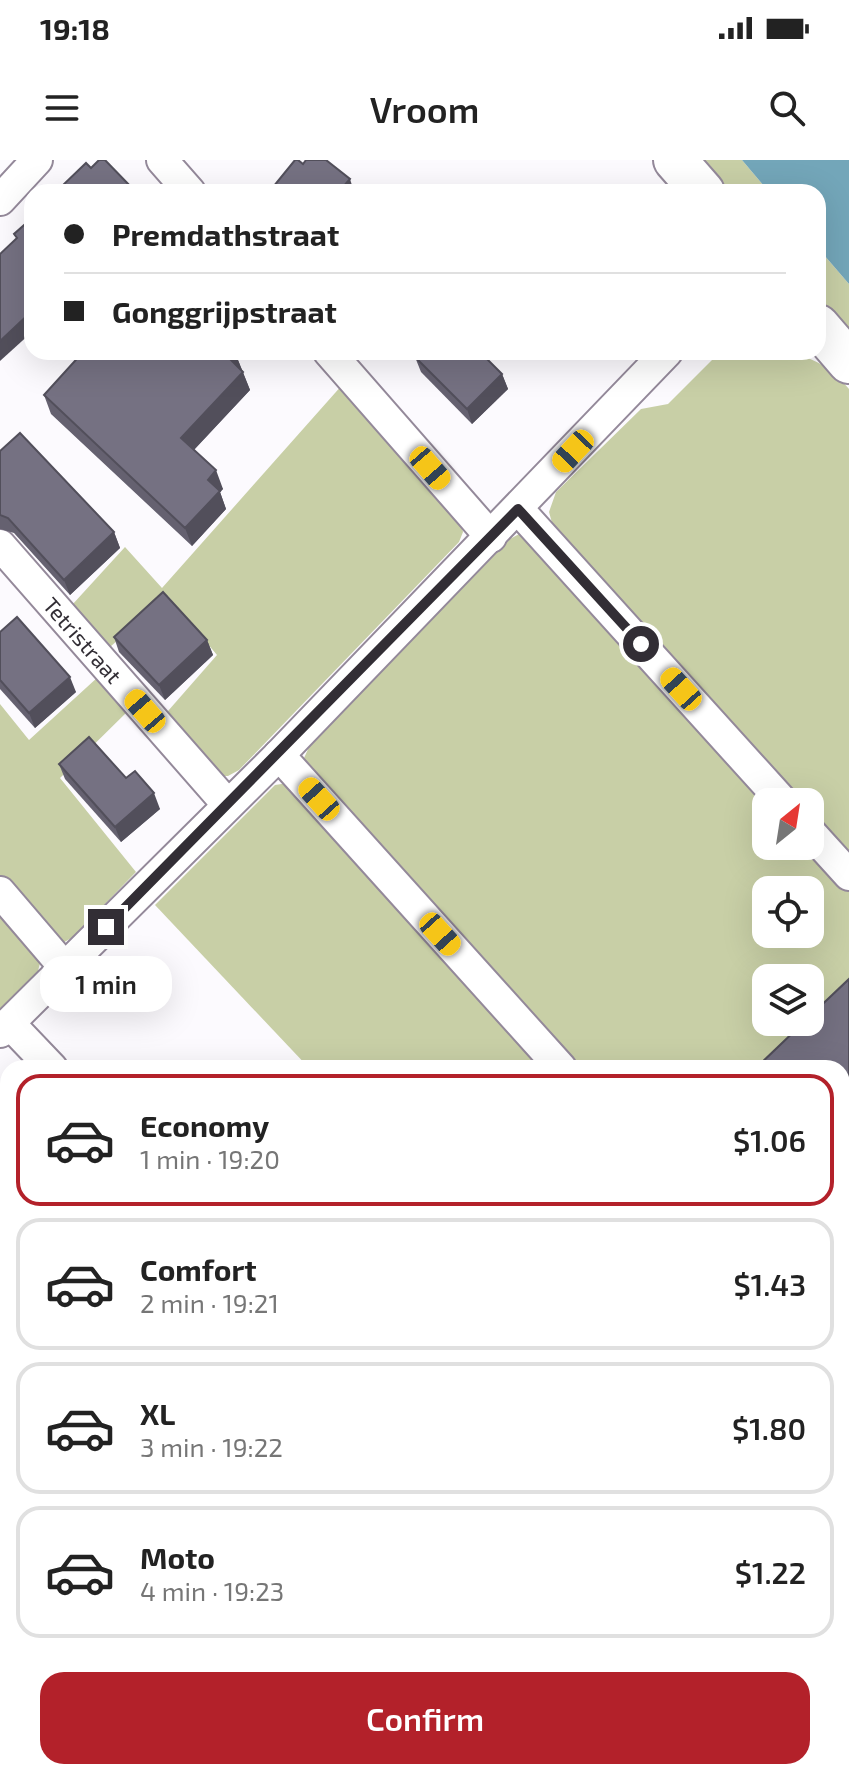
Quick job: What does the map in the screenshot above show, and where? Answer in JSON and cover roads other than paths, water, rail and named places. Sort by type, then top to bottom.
[{"type":"street","points":[[0,200],[37,160]]},
{"type":"street","points":[[162,160],[183,184]]},
{"type":"street","points":[[675,160],[696,184]]},
{"type":"street","points":[[826,335],[849,362]]},
{"type":"street","points":[[336,360],[491,537]]},
{"type":"street","points":[[43,1060],[5,1027],[279,755],[659,360]]},
{"type":"street","points":[[518,509],[770,788]]},
{"type":"street","name":"Tetristraat","points":[[0,545],[228,805]]},
{"type":"street","points":[[279,755],[554,1060]]},
{"type":"street","points":[[824,847],[849,875]]},
{"type":"street","points":[[0,892],[65,968]]},
{"type":"water","points":[[742,160],[849,160],[849,284],[826,257],[826,184],[762,184]]}]
